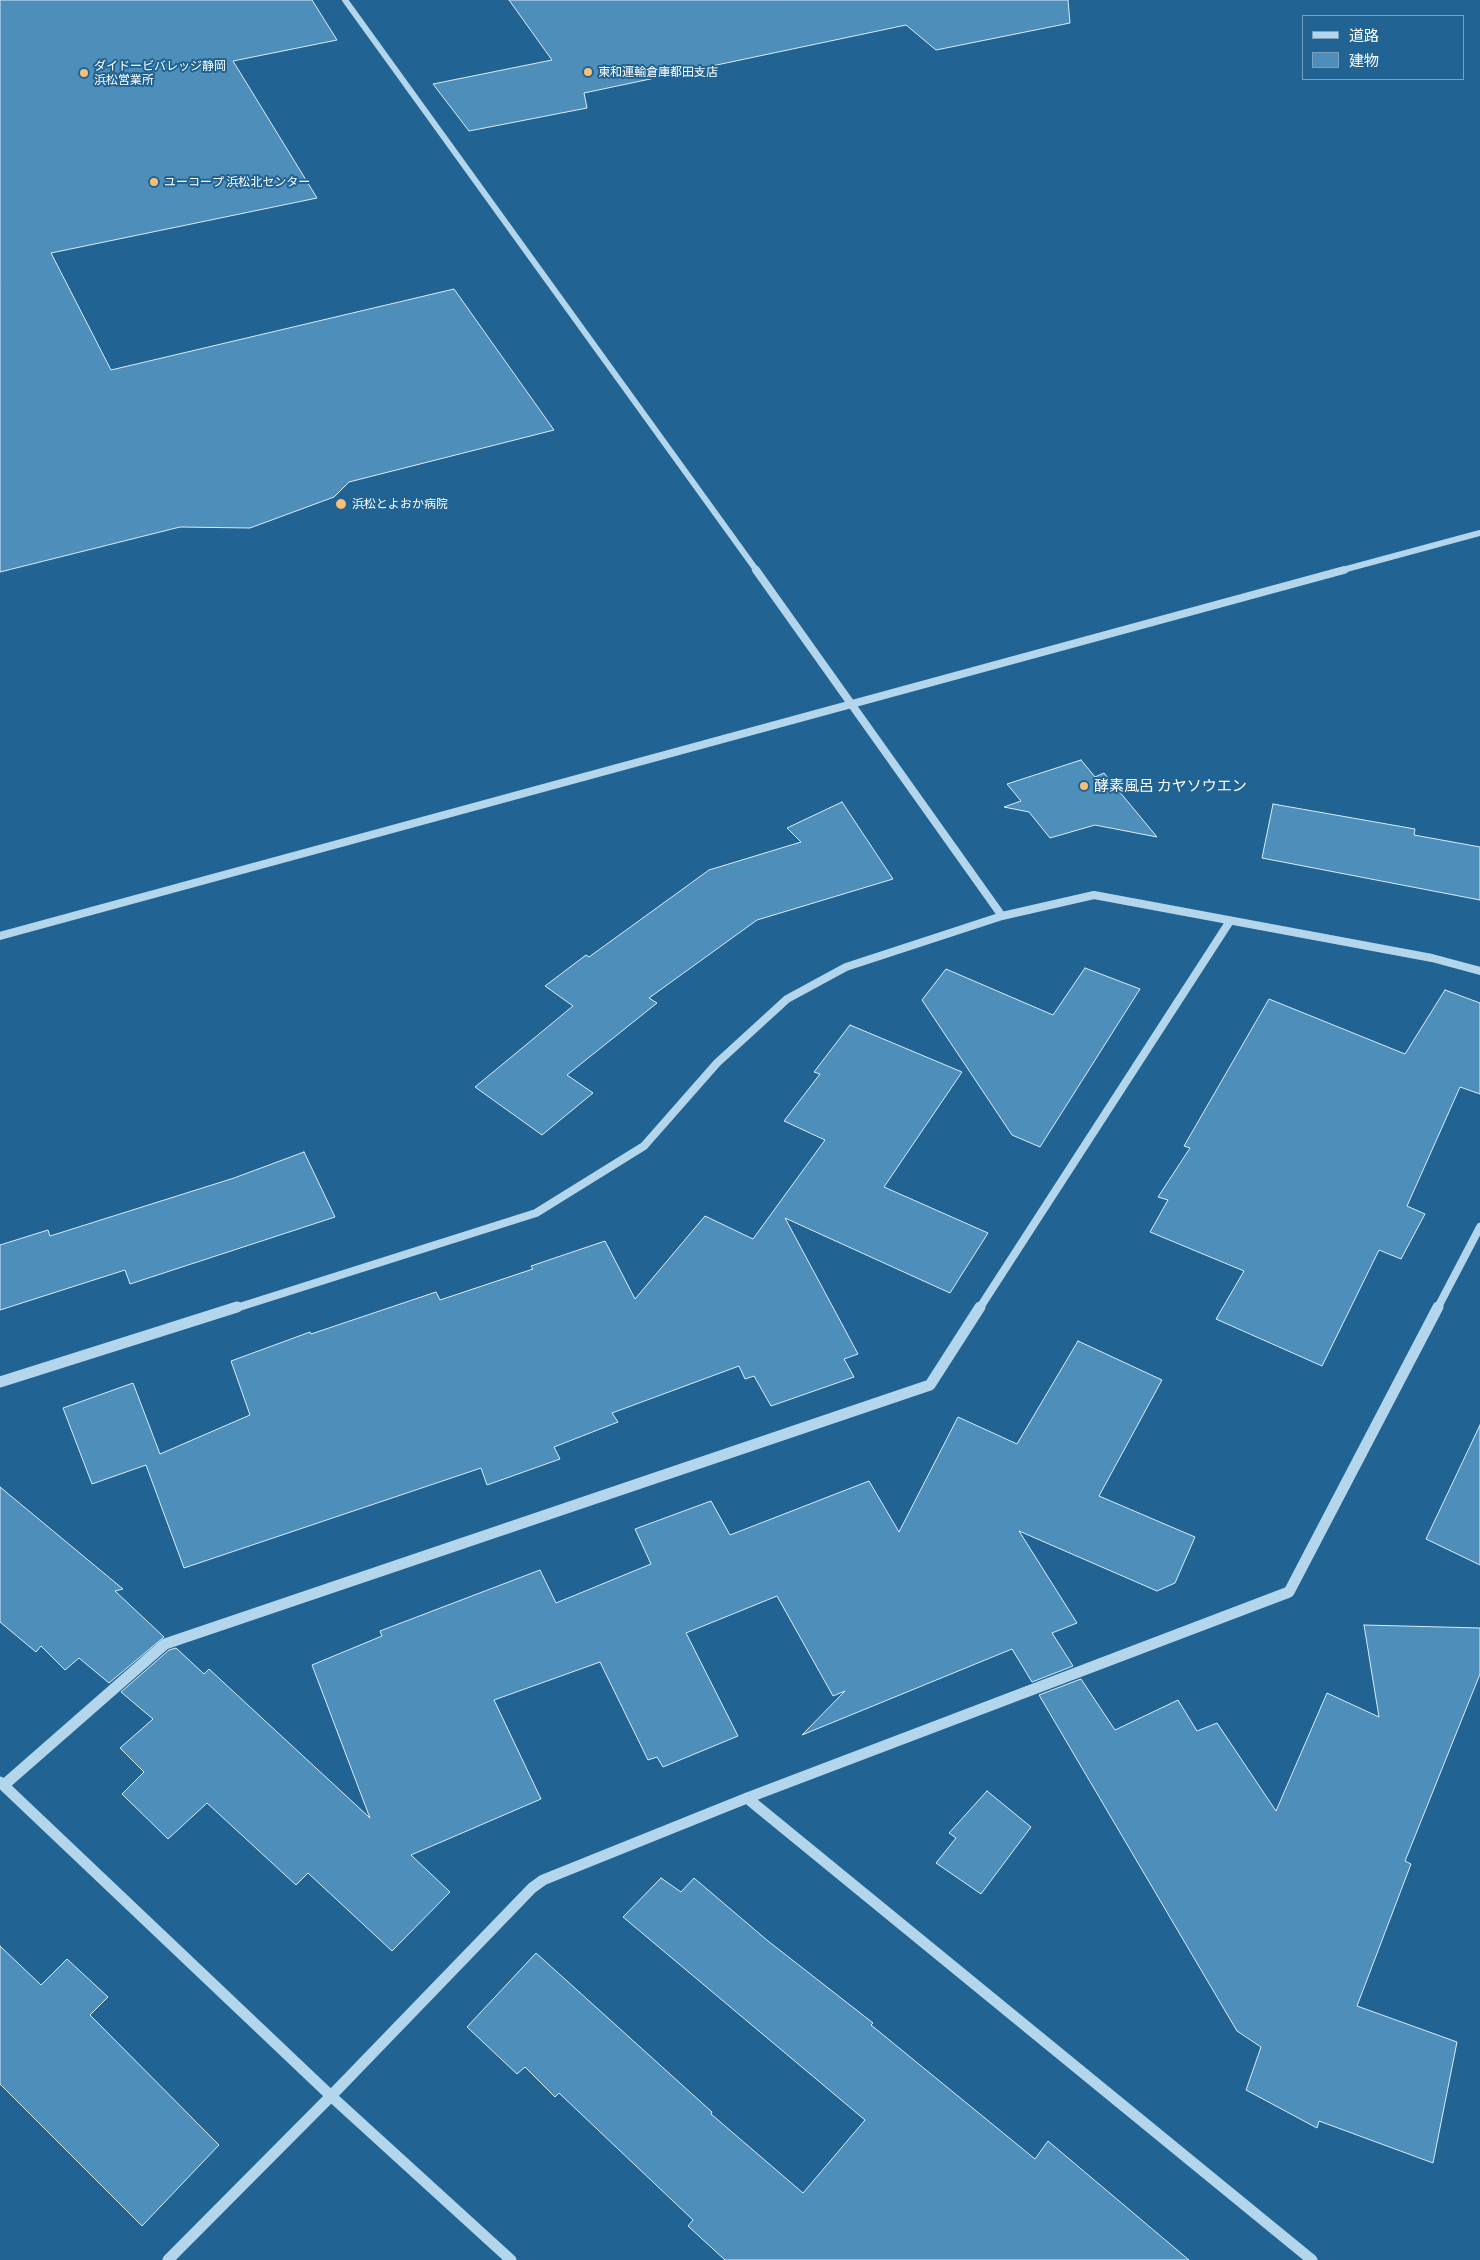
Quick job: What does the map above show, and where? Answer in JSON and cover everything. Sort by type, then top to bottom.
[{"type":"street","points":[[345,0],[854,705],[1002,916]]},
{"type":"street","points":[[0,936],[1480,533]]},
{"type":"street","points":[[0,1382],[536,1212],[644,1146],[717,1062],[787,999],[846,967],[1002,916],[1094,895],[1432,958],[1480,971]]},
{"type":"street","points":[[511,2260],[331,2096],[2,1783],[166,1644],[930,1385],[1230,921]]},
{"type":"street","points":[[168,2260],[331,2096],[532,1888],[543,1880],[747,1798],[1289,1592],[1480,1227]]},
{"type":"street","points":[[747,1798],[1312,2260]]},
{"type":"building","points":[[0,0],[312,0],[337,40],[233,61],[317,198],[51,253],[111,370],[454,289],[554,430],[349,482],[334,497],[250,528],[180,527],[0,572]]},
{"type":"building","name":"東和運輸倉庫都田支店","points":[[509,0],[1068,0],[1070,23],[936,50],[906,25],[584,93],[587,108],[469,131],[433,84],[552,60]]},
{"type":"building","points":[[1081,760],[1095,777],[1104,773],[1157,837],[1095,825],[1050,838],[1029,812],[1004,807],[1021,801],[1007,784]]},
{"type":"building","points":[[842,802],[893,879],[757,920],[649,998],[657,1003],[567,1075],[593,1093],[542,1135],[475,1087],[573,1006],[545,986],[586,955],[589,957],[709,870],[801,842],[787,828]]},
{"type":"building","points":[[1273,804],[1415,829],[1414,835],[1480,847],[1480,900],[1262,858]]},
{"type":"building","points":[[1085,968],[1140,989],[1040,1147],[1012,1135],[922,1000],[946,969],[1053,1015]]},
{"type":"building","points":[[1445,990],[1480,1003],[1480,1094],[1460,1087],[1407,1206],[1425,1214],[1401,1259],[1379,1250],[1322,1366],[1216,1319],[1244,1271],[1150,1232],[1168,1200],[1158,1197],[1190,1148],[1184,1146],[1269,999],[1405,1054]]},
{"type":"building","points":[[850,1025],[962,1072],[884,1187],[988,1233],[950,1293],[785,1218],[858,1354],[844,1359],[854,1377],[771,1406],[754,1376],[745,1379],[739,1366],[612,1413],[618,1422],[554,1447],[560,1459],[487,1485],[481,1468],[184,1568],[146,1465],[92,1484],[63,1408],[133,1383],[160,1454],[250,1415],[231,1361],[310,1332],[311,1334],[436,1292],[440,1300],[533,1269],[531,1266],[605,1241],[635,1299],[705,1216],[753,1239],[825,1140],[784,1121],[820,1074],[814,1072]]},
{"type":"building","points":[[304,1152],[335,1217],[130,1284],[125,1270],[0,1310],[0,1245],[48,1230],[50,1236],[234,1178]]},
{"type":"building","points":[[1078,1341],[1162,1380],[1099,1496],[1195,1537],[1175,1583],[1157,1591],[1019,1531],[1077,1623],[1052,1633],[1073,1666],[1032,1682],[1012,1649],[802,1735],[845,1691],[833,1696],[777,1596],[686,1633],[738,1736],[663,1767],[657,1757],[648,1760],[600,1662],[494,1700],[541,1799],[411,1855],[450,1892],[392,1951],[308,1873],[296,1885],[207,1803],[168,1839],[122,1794],[144,1772],[120,1748],[153,1719],[121,1692],[169,1650],[176,1648],[204,1674],[209,1669],[370,1818],[312,1665],[382,1636],[380,1631],[540,1570],[556,1603],[651,1564],[635,1529],[711,1501],[730,1535],[869,1481],[899,1532],[958,1417],[1017,1444]]},
{"type":"building","points":[[1480,1425],[1480,1565],[1426,1539]]},
{"type":"building","points":[[0,1487],[123,1589],[115,1591],[164,1637],[109,1683],[79,1658],[65,1670],[41,1646],[36,1652],[0,1622]]},
{"type":"building","points":[[1364,1625],[1480,1628],[1480,1674],[1405,1861],[1411,1864],[1357,2006],[1457,2042],[1433,2163],[1319,2121],[1317,2128],[1246,2090],[1261,2047],[1237,2031],[1039,1695],[1081,1679],[1115,1730],[1178,1700],[1197,1731],[1217,1723],[1276,1811],[1327,1693],[1379,1717]]},
{"type":"building","points":[[987,1791],[1031,1827],[981,1894],[936,1863],[956,1838],[949,1833]]},
{"type":"building","points":[[661,1878],[681,1892],[694,1878],[768,1941],[873,2023],[871,2025],[1035,2159],[1048,2141],[1189,2260],[725,2260],[688,2226],[693,2220],[559,2093],[555,2097],[525,2067],[517,2074],[467,2027],[536,1953],[712,2112],[711,2114],[803,2193],[865,2120],[623,1917]]},
{"type":"building","points":[[0,1946],[41,1985],[67,1959],[108,1997],[90,2015],[219,2145],[142,2226],[0,2084]]},
{"type":"place","name":"東和運輸倉庫都田支店","points":[[588,72]]},
{"type":"place","name":"ダイドービバレッジ静岡 浜松営業所","points":[[84,73]]},
{"type":"place","name":"ユーコープ 浜松北センター","points":[[154,182]]},
{"type":"place","name":"浜松とよおか病院","points":[[341,504]]},
{"type":"place","name":"酵素風呂 カヤソウエン","points":[[1084,786]]}]
